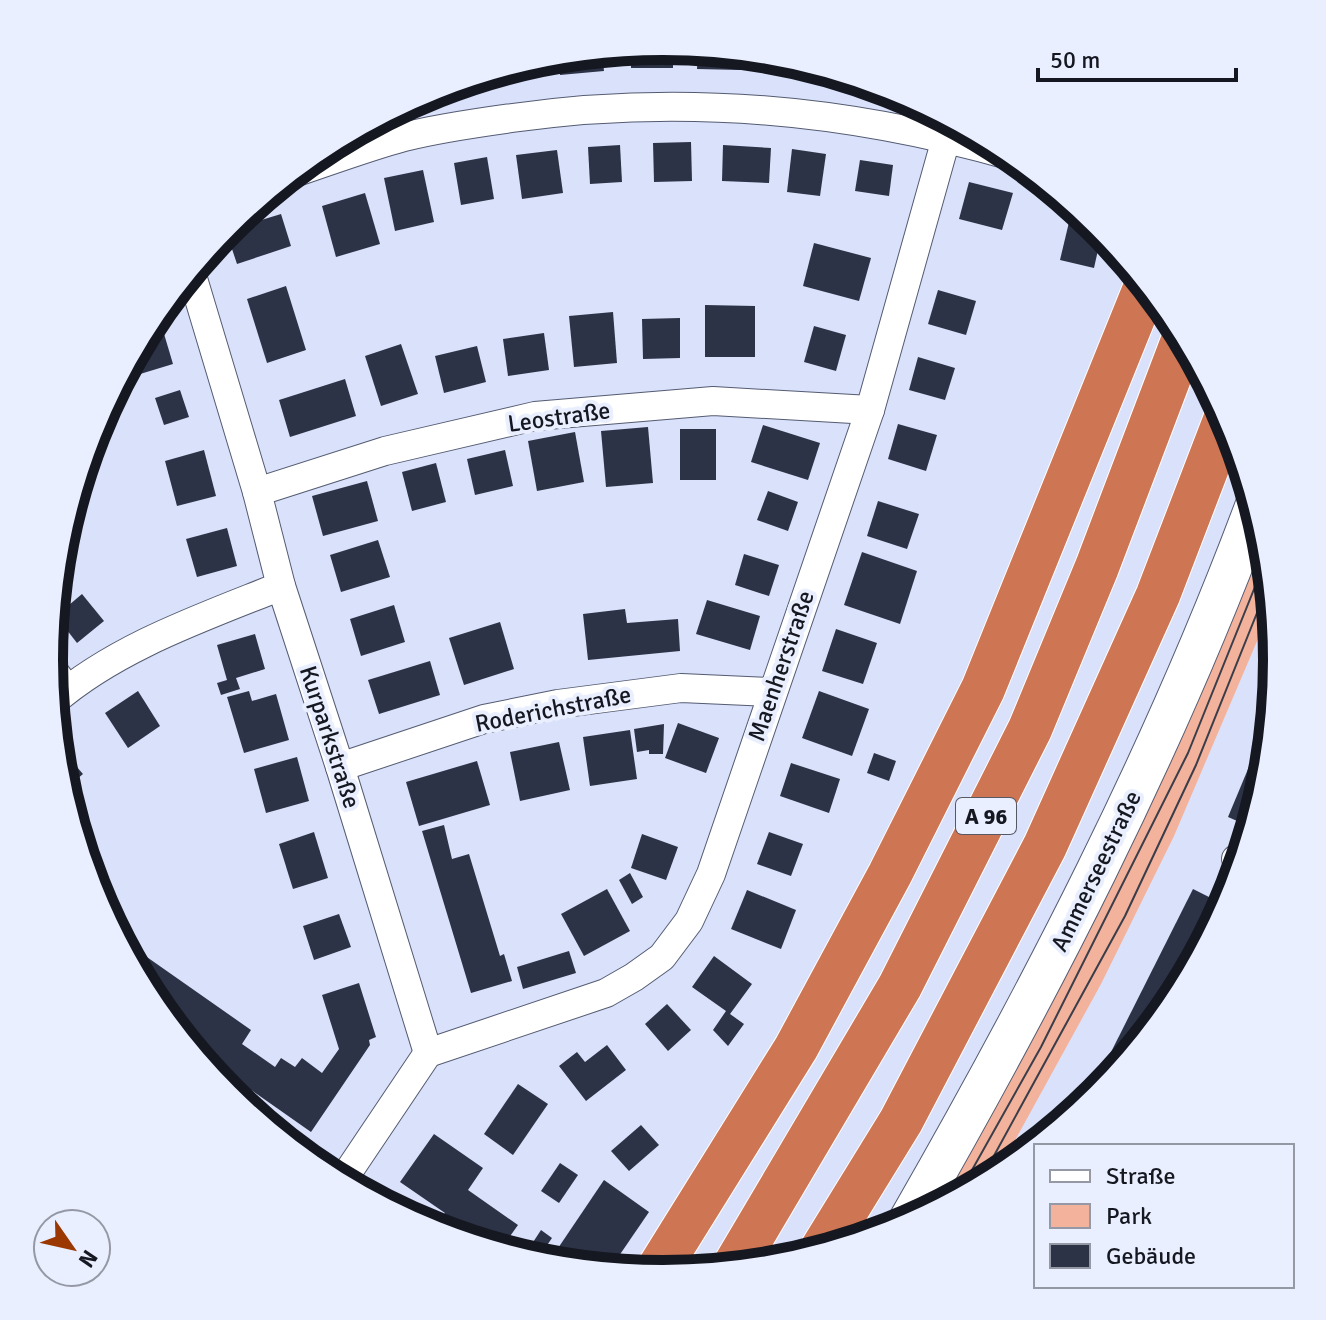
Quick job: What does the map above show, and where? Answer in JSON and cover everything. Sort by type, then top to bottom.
[{"type":"highway","points":[[664,1260],[796,1048],[890,874],[983,689],[1141,298]]},
{"type":"highway","name":"A 96","points":[[741,1255],[900,986],[1030,729],[1097,567],[1178,353]]},
{"type":"highway","name":"A 96","points":[[830,1236],[901,1121],[1045,846],[1158,595],[1219,436]]},
{"type":"main road","name":"Ammerseestraße","points":[[920,1202],[989,1082],[1065,938],[1169,717],[1247,526]]},
{"type":"street","points":[[329,162],[405,137],[576,109],[688,105],[791,112],[940,128]]},
{"type":"street","name":"Maenherstraße","points":[[428,1053],[606,993],[662,957],[689,921],[711,874],[870,410],[948,132]]},
{"type":"street","name":"Kurparkstraße","points":[[195,285],[257,492],[281,586],[428,1053]]},
{"type":"street","name":"Leostraße","points":[[257,492],[385,451],[535,416],[713,401],[870,410]]},
{"type":"street","points":[[64,694],[155,637],[281,586]]},
{"type":"street","name":"Roderichstraße","points":[[340,767],[484,719],[558,704],[681,688],[772,692]]},
{"type":"street","points":[[349,1171],[428,1053]]},
{"type":"green space","points":[[1253,555],[1262,629],[1174,836],[1101,984],[1011,1149],[949,1187],[1072,965]]},
{"type":"building","points":[[673,60],[673,68],[631,68],[631,61]]},
{"type":"building","points":[[697,61],[741,65],[741,70],[697,69]]},
{"type":"building","points":[[603,63],[604,71],[560,75],[560,70]]},
{"type":"building","points":[[691,142],[692,181],[654,182],[653,143]]},
{"type":"building","points":[[620,145],[622,182],[590,184],[588,147]]},
{"type":"building","points":[[723,145],[771,148],[769,183],[722,181]]},
{"type":"building","points":[[792,149],[826,154],[820,196],[787,192]]},
{"type":"building","points":[[557,150],[563,193],[522,199],[516,155]]},
{"type":"building","points":[[487,157],[494,199],[461,205],[454,163]]},
{"type":"building","points":[[860,160],[893,165],[889,196],[855,191]]},
{"type":"building","points":[[423,170],[434,222],[395,231],[384,178]]},
{"type":"building","points":[[969,182],[1013,193],[1002,230],[959,219]]},
{"type":"building","points":[[365,193],[380,244],[336,257],[322,206]]},
{"type":"building","points":[[281,214],[291,246],[237,264],[231,245],[253,223]]},
{"type":"building","points":[[1070,219],[1098,248],[1094,268],[1060,260]]},
{"type":"building","points":[[814,243],[871,258],[859,301],[803,286]]},
{"type":"building","points":[[286,286],[306,350],[267,363],[247,299]]},
{"type":"building","points":[[938,290],[976,301],[966,335],[928,324]]},
{"type":"building","points":[[705,305],[755,306],[755,357],[705,357]]},
{"type":"building","points":[[613,312],[617,363],[574,367],[569,316]]},
{"type":"building","points":[[680,318],[680,358],[643,359],[642,319]]},
{"type":"building","points":[[814,326],[846,335],[836,371],[804,362]]},
{"type":"building","points":[[163,329],[173,364],[135,376]]},
{"type":"building","points":[[544,333],[549,370],[508,376],[503,339]]},
{"type":"building","points":[[401,344],[418,394],[381,406],[365,356]]},
{"type":"building","points":[[477,346],[486,382],[444,393],[435,356]]},
{"type":"building","points":[[918,357],[955,368],[945,400],[909,390]]},
{"type":"building","points":[[345,379],[356,416],[290,437],[279,400]]},
{"type":"building","points":[[180,390],[189,417],[164,425],[155,398]]},
{"type":"building","points":[[898,424],[937,435],[926,471],[888,459]]},
{"type":"building","points":[[763,425],[820,443],[808,480],[751,462]]},
{"type":"building","points":[[648,427],[653,483],[606,487],[601,431]]},
{"type":"building","points":[[680,429],[716,429],[716,480],[680,480]]},
{"type":"building","points":[[575,432],[584,482],[537,491],[528,441]]},
{"type":"building","points":[[204,450],[216,496],[177,506],[165,461]]},
{"type":"building","points":[[505,450],[513,486],[475,495],[467,459]]},
{"type":"building","points":[[436,463],[446,502],[412,511],[402,472]]},
{"type":"building","points":[[367,481],[378,521],[323,536],[312,496]]},
{"type":"building","points":[[768,491],[798,502],[788,531],[757,520]]},
{"type":"building","points":[[878,501],[919,514],[907,549],[867,536]]},
{"type":"building","points":[[227,528],[237,566],[197,577],[186,539]]},
{"type":"building","points":[[378,540],[390,577],[341,592],[330,555]]},
{"type":"building","points":[[862,552],[917,571],[900,624],[844,605]]},
{"type":"building","points":[[744,554],[779,565],[769,596],[735,585]]},
{"type":"building","points":[[82,594],[104,621],[77,643],[64,626],[65,608]]},
{"type":"building","points":[[707,600],[760,616],[750,650],[696,634]]},
{"type":"building","points":[[394,605],[405,642],[361,656],[350,619]]},
{"type":"building","points":[[625,609],[627,623],[678,619],[680,651],[588,660],[583,614]]},
{"type":"building","points":[[500,622],[514,669],[464,685],[449,638]]},
{"type":"building","points":[[836,629],[877,643],[863,684],[822,671]]},
{"type":"building","points":[[255,634],[265,669],[236,678],[240,689],[221,695],[217,683],[227,680],[217,645]]},
{"type":"building","points":[[430,661],[440,695],[379,714],[368,680]]},
{"type":"building","points":[[138,691],[160,726],[128,748],[105,713]]},
{"type":"building","points":[[249,691],[252,701],[276,694],[289,740],[244,753],[227,697]]},
{"type":"building","points":[[819,691],[869,709],[852,756],[802,738]]},
{"type":"building","points":[[678,723],[719,738],[706,773],[665,758]]},
{"type":"building","points":[[664,724],[663,754],[649,754],[649,750],[637,752],[634,729]]},
{"type":"building","points":[[630,730],[637,779],[590,786],[583,737]]},
{"type":"building","points":[[559,742],[570,790],[520,801],[510,752]]},
{"type":"building","points":[[1256,751],[1241,822],[1228,817]]},
{"type":"building","points":[[874,753],[896,761],[889,781],[867,773]]},
{"type":"building","points":[[297,757],[309,801],[266,813],[254,769]]},
{"type":"building","points":[[477,761],[490,805],[419,826],[406,782]]},
{"type":"building","points":[[72,762],[83,774],[76,780]]},
{"type":"building","points":[[791,763],[840,779],[829,813],[780,796]]},
{"type":"building","points":[[444,825],[452,859],[469,854],[500,956],[504,954],[512,981],[471,993],[422,831]]},
{"type":"building","points":[[314,832],[328,878],[293,889],[279,844]]},
{"type":"building","points":[[769,832],[803,844],[791,876],[757,864]]},
{"type":"building","points":[[642,834],[678,847],[666,880],[631,868]]},
{"type":"building","points":[[630,873],[643,897],[632,904],[619,880]]},
{"type":"building","points":[[607,889],[630,931],[584,956],[561,914]]},
{"type":"building","points":[[1193,889],[1213,899],[1183,960],[1162,993],[1104,1067]]},
{"type":"building","points":[[747,890],[796,910],[781,949],[731,929]]},
{"type":"building","points":[[339,914],[351,947],[314,960],[303,926]]},
{"type":"building","points":[[138,951],[251,1030],[242,1044],[275,1067],[281,1058],[295,1067],[302,1058],[322,1073],[339,1049],[322,995],[359,983],[376,1037],[369,1040],[370,1045],[311,1132],[231,1076],[212,1056],[164,993]]},
{"type":"building","points":[[569,951],[576,973],[523,989],[517,967]]},
{"type":"building","points":[[714,956],[752,984],[730,1014],[744,1024],[728,1046],[713,1030],[726,1011],[692,987]]},
{"type":"building","points":[[667,1004],[691,1030],[668,1051],[645,1024]]},
{"type":"building","points":[[607,1045],[626,1070],[586,1101],[559,1066],[577,1052],[585,1062]]},
{"type":"building","points":[[518,1084],[548,1104],[513,1155],[484,1134]]},
{"type":"building","points":[[641,1125],[659,1145],[629,1171],[611,1151]]},
{"type":"building","points":[[434,1134],[483,1168],[468,1190],[518,1225],[507,1240],[470,1228],[442,1217],[445,1213],[400,1182]]},
{"type":"building","points":[[560,1163],[578,1175],[559,1203],[541,1191]]},
{"type":"building","points":[[604,1180],[649,1212],[617,1258],[557,1250]]},
{"type":"building","points":[[541,1230],[552,1238],[545,1248],[531,1245]]},
{"type":"tram line","points":[[968,1177],[1041,1047],[1188,753],[1258,580]]},
{"type":"tram line","points":[[990,1163],[1125,916],[1196,765],[1260,605]]}]
